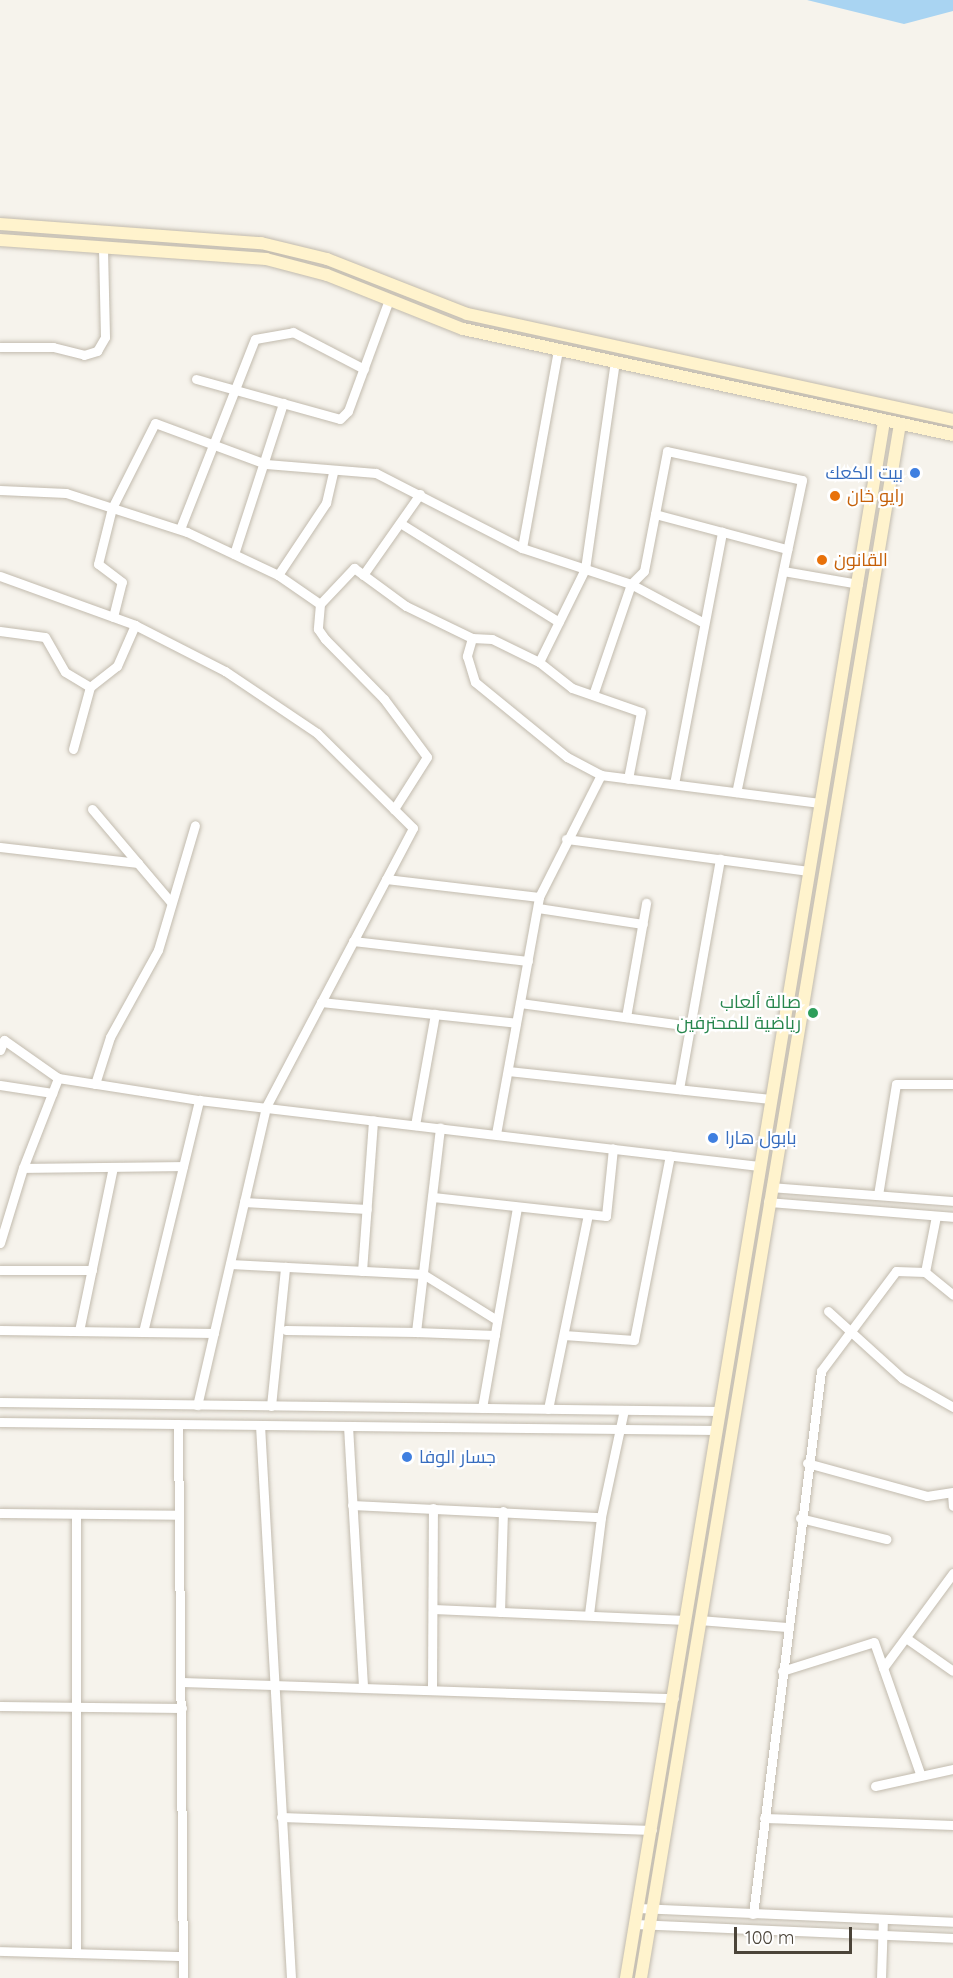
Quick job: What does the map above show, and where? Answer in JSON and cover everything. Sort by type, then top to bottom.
[{"type":"main road","points":[[0,224],[261,243],[327,259],[467,314],[953,420]]},
{"type":"main road","points":[[0,240],[266,259],[327,275],[388,302],[462,329],[953,435]]},
{"type":"main road","points":[[640,1978],[693,1620],[717,1430],[884,421]]},
{"type":"main road","points":[[626,1978],[674,1698],[693,1620],[771,1186],[900,424]]},
{"type":"street","points":[[0,347],[53,346],[84,356],[97,351],[105,337],[103,246]]},
{"type":"street","points":[[196,379],[340,419],[364,369],[388,302]]},
{"type":"street","points":[[180,529],[211,444],[255,339],[279,331],[303,334],[320,351],[364,369]]},
{"type":"street","points":[[522,548],[558,350]]},
{"type":"street","points":[[539,662],[585,569],[615,362]]},
{"type":"street","points":[[234,554],[266,464],[283,403]]},
{"type":"street","points":[[113,617],[122,582],[98,564],[112,508],[155,423],[266,464],[333,472],[376,474],[420,494],[522,548],[631,584],[704,623]]},
{"type":"street","points":[[593,695],[631,584],[644,571],[667,451],[802,480],[736,792]]},
{"type":"street","points":[[278,575],[326,503],[333,472]]},
{"type":"street","points":[[0,490],[66,493],[180,529],[278,575],[320,604]]},
{"type":"street","points":[[363,575],[420,494]]},
{"type":"street","points":[[655,514],[787,549]]},
{"type":"street","points":[[400,522],[559,622]]},
{"type":"street","points":[[674,784],[722,532]]},
{"type":"street","points":[[394,809],[427,757],[384,699],[318,629],[320,604],[354,568],[406,606],[472,639],[492,639],[539,662],[572,688],[641,712],[628,779]]},
{"type":"street","points":[[783,571],[858,584]]},
{"type":"street","points":[[0,576],[135,625],[225,671],[317,733],[413,828],[266,1107],[197,1405]]},
{"type":"street","points":[[73,749],[90,687],[117,666],[135,625]]},
{"type":"street","points":[[0,631],[45,636],[65,672],[90,687]]},
{"type":"street","points":[[472,639],[467,656],[475,682],[567,757],[601,775],[821,803]]},
{"type":"street","points":[[496,1134],[540,897],[566,839],[601,775]]},
{"type":"street","points":[[92,808],[171,902]]},
{"type":"street","points":[[95,1084],[110,1037],[158,950],[195,825]]},
{"type":"street","points":[[566,839],[810,871]]},
{"type":"street","points":[[0,847],[138,863]]},
{"type":"street","points":[[679,1089],[720,859]]},
{"type":"street","points":[[386,879],[540,897]]},
{"type":"street","points":[[626,1017],[646,903]]},
{"type":"street","points":[[537,908],[643,924]]},
{"type":"street","points":[[353,941],[528,962]]},
{"type":"street","points":[[321,1002],[516,1023]]},
{"type":"street","points":[[520,1003],[690,1026]]},
{"type":"street","points":[[416,1125],[435,1014]]},
{"type":"street","points":[[0,1050],[2,1039],[58,1078],[199,1100],[759,1166]]},
{"type":"street","points":[[508,1071],[771,1099]]},
{"type":"street","points":[[0,1243],[23,1168],[58,1078]]},
{"type":"street","points":[[879,1195],[897,1084],[953,1084]]},
{"type":"street","points":[[0,1085],[52,1093]]},
{"type":"street","points":[[143,1332],[199,1100]]},
{"type":"street","points":[[362,1271],[374,1119]]},
{"type":"street","points":[[416,1332],[440,1128]]},
{"type":"street","points":[[433,1197],[606,1216],[614,1148]]},
{"type":"street","points":[[564,1335],[634,1340],[670,1155]]},
{"type":"street","points":[[23,1168],[183,1166]]},
{"type":"street","points":[[79,1331],[113,1167]]},
{"type":"street","points":[[771,1186],[953,1201]]},
{"type":"street","points":[[244,1202],[367,1209]]},
{"type":"street","points":[[768,1202],[953,1217]]},
{"type":"street","points":[[482,1408],[517,1207]]},
{"type":"street","points":[[548,1409],[588,1214]]},
{"type":"street","points":[[925,1272],[936,1216]]},
{"type":"street","points":[[230,1264],[423,1275],[497,1320]]},
{"type":"street","points":[[271,1406],[285,1267]]},
{"type":"street","points":[[0,1270],[92,1270]]},
{"type":"street","points":[[753,1914],[800,1518],[821,1371],[896,1271],[925,1272],[953,1295]]},
{"type":"street","points":[[828,1311],[902,1378],[953,1407]]},
{"type":"street","points":[[0,1330],[214,1333]]},
{"type":"street","points":[[286,1330],[495,1335]]},
{"type":"street","points":[[0,1402],[720,1411]]},
{"type":"street","points":[[589,1614],[601,1516],[624,1410]]},
{"type":"street","points":[[0,1422],[717,1430]]},
{"type":"street","points":[[178,1424],[183,1978]]},
{"type":"street","points":[[260,1425],[272,1685],[291,1978]]},
{"type":"street","points":[[348,1426],[363,1688]]},
{"type":"street","points":[[807,1463],[927,1496],[952,1492],[953,1506]]},
{"type":"street","points":[[352,1505],[601,1516]]},
{"type":"street","points":[[432,1690],[433,1508]]},
{"type":"street","points":[[500,1612],[503,1512]]},
{"type":"street","points":[[0,1513],[179,1515]]},
{"type":"street","points":[[76,1514],[74,1706],[76,1953]]},
{"type":"street","points":[[800,1518],[886,1539]]},
{"type":"street","points":[[884,1668],[953,1573]]},
{"type":"street","points":[[433,1609],[589,1614],[787,1627]]},
{"type":"street","points":[[906,1638],[953,1671]]},
{"type":"street","points":[[782,1671],[874,1642],[920,1773]]},
{"type":"street","points":[[182,1682],[674,1698]]},
{"type":"street","points":[[0,1706],[182,1708]]},
{"type":"street","points":[[876,1786],[920,1773],[953,1769]]},
{"type":"street","points":[[281,1817],[652,1830]]},
{"type":"street","points":[[764,1818],[953,1825]]},
{"type":"street","points":[[638,1908],[953,1922]]},
{"type":"street","points":[[881,1978],[883,1919]]},
{"type":"street","points":[[635,1924],[882,1937],[953,1938]]},
{"type":"street","points":[[0,1951],[183,1956]]},
{"type":"water","points":[[807,0],[953,0],[953,11],[904,24]]},
{"type":"place","name":"بيت الكعك","points":[[915,473]]},
{"type":"place","name":"رايو خان","points":[[835,496]]},
{"type":"place","name":"القانون","points":[[822,560]]},
{"type":"place","name":"صالة ألعاب رياضية للمحترفين","points":[[813,1013]]},
{"type":"place","name":"بابول هارا","points":[[713,1138]]},
{"type":"place","name":"جسار الوفا","points":[[407,1457]]}]
